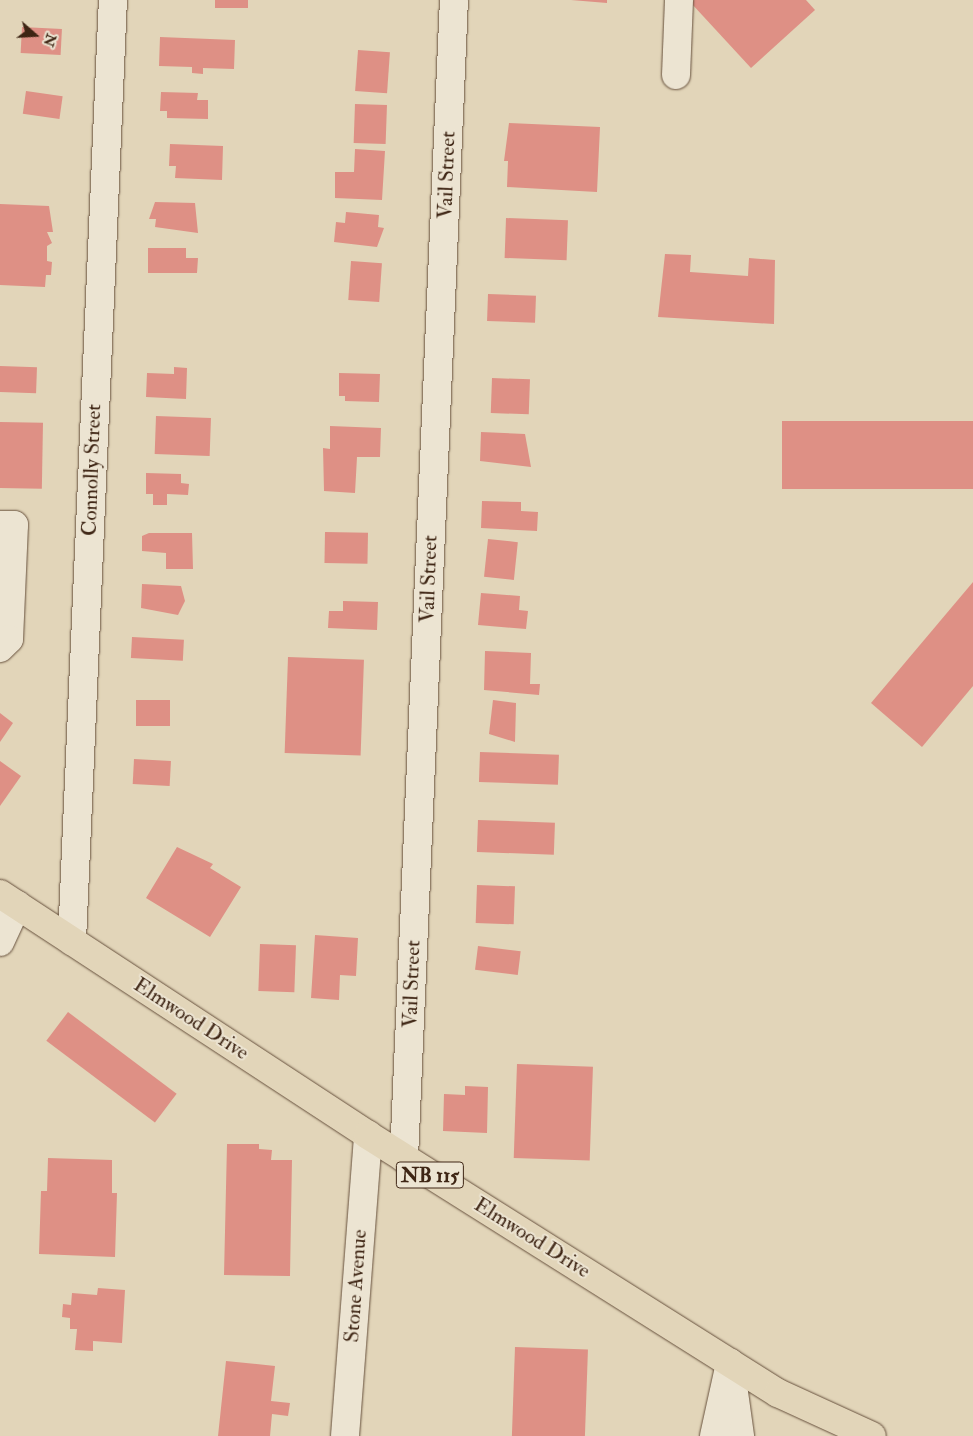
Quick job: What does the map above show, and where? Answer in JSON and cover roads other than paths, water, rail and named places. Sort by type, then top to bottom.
[{"type":"main road","name":"Elmwood Drive","points":[[8,899],[368,1135],[778,1393],[872,1436]]},
{"type":"street","name":"Connolly Street","points":[[72,941],[113,0]]},
{"type":"street","name":"Vail Street","points":[[404,1158],[454,0]]},
{"type":"street","points":[[676,75],[679,0]]},
{"type":"street","points":[[0,525],[14,525],[9,639],[0,648]]},
{"type":"street","points":[[0,942],[8,899]]},
{"type":"street","name":"Stone Avenue","points":[[345,1436],[368,1135]]},
{"type":"street","points":[[714,1436],[730,1363]]},
{"type":"street","points":[[730,1363],[740,1436]]}]
